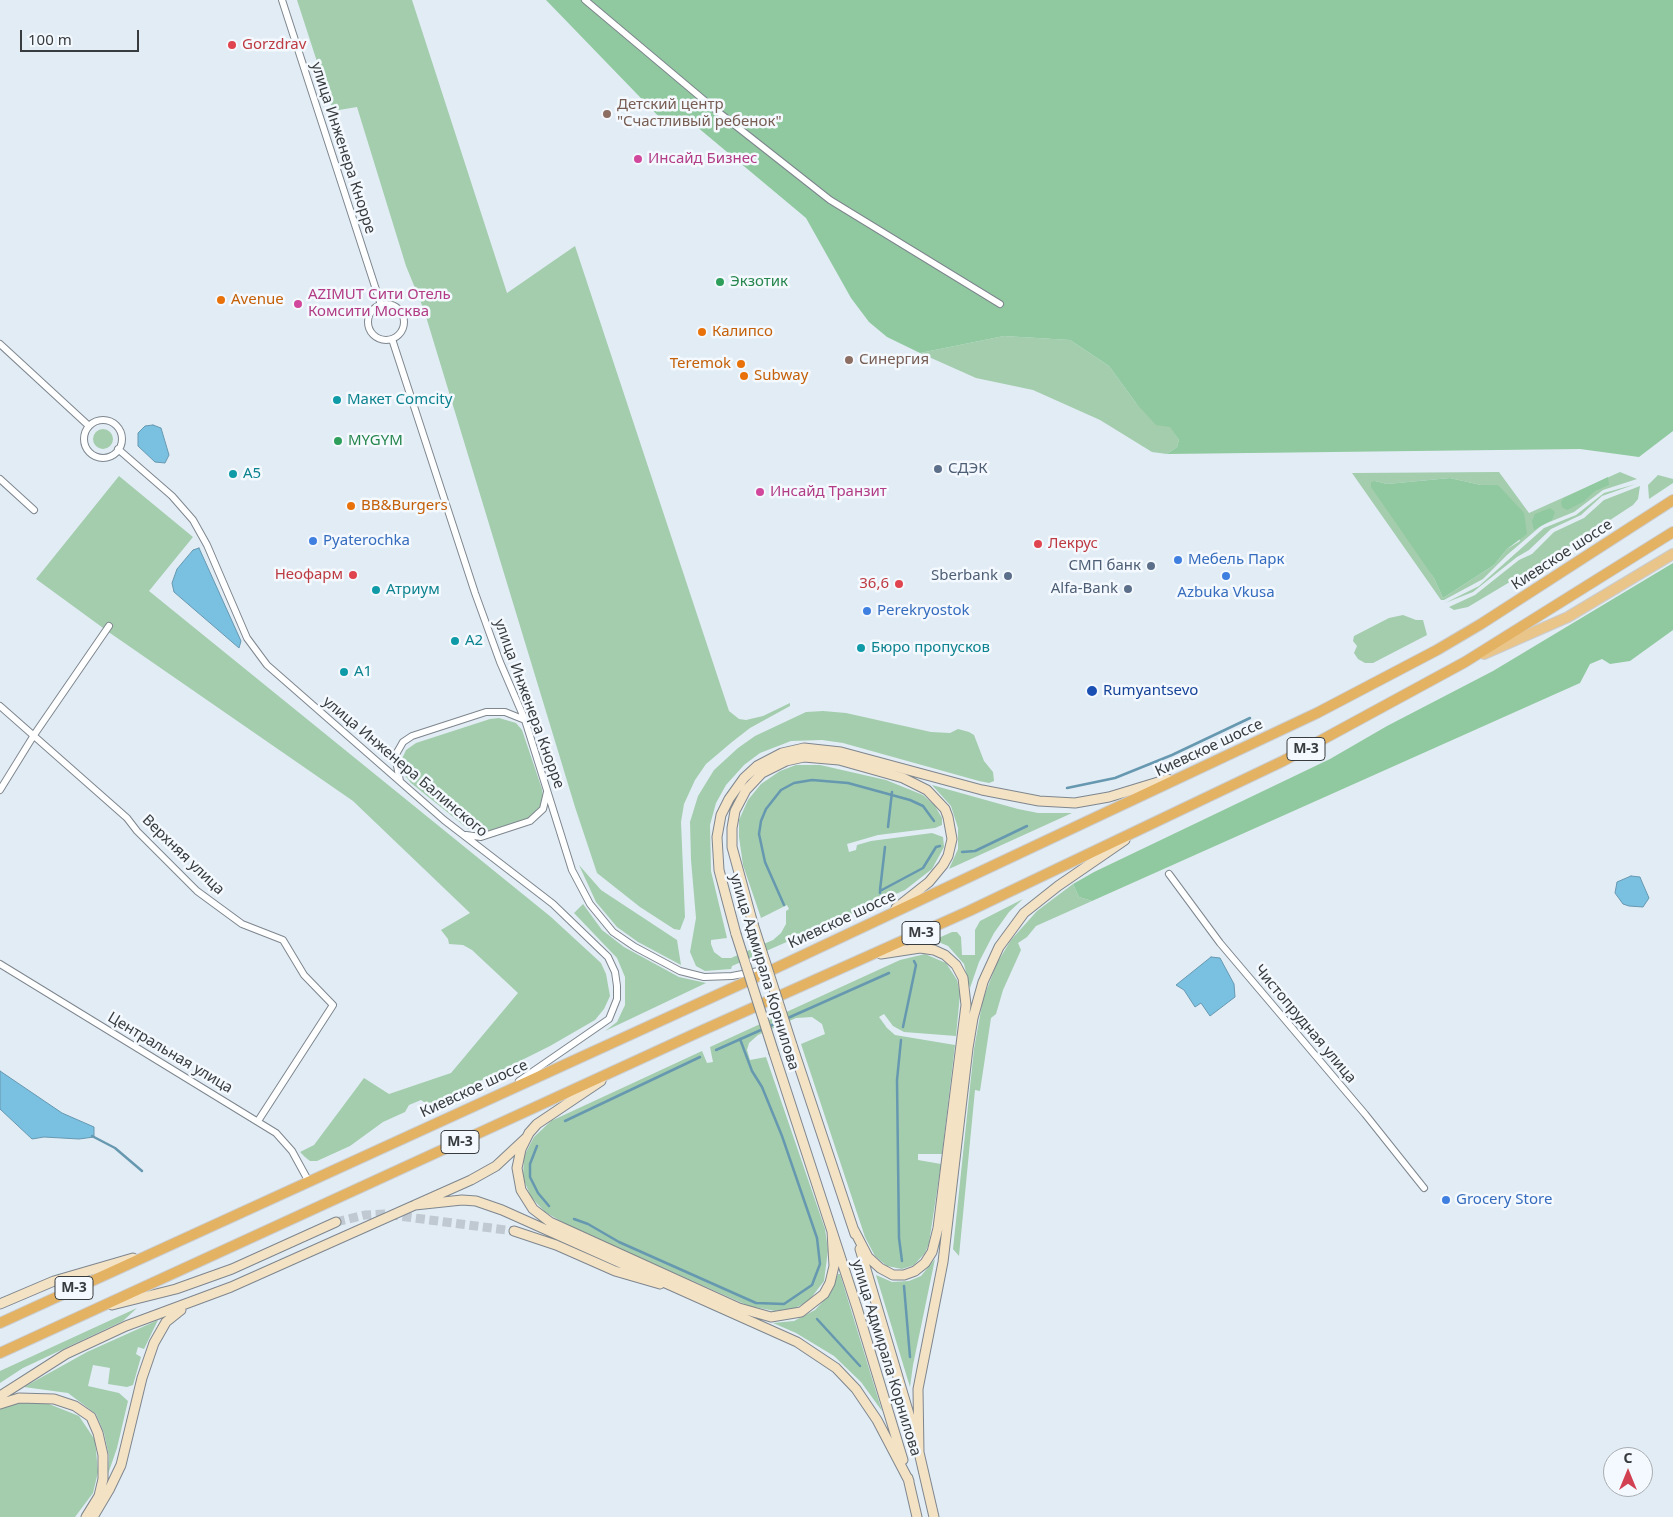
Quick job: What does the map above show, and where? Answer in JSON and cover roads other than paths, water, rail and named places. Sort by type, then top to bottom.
[{"type":"highway","name":"Киевское шоссе","points":[[0,1323],[505,1090],[776,968],[1325,709],[1442,647],[1515,603],[1673,500]]},
{"type":"highway","name":"М-3","points":[[0,1353],[621,1068],[862,960],[1283,761],[1465,662],[1673,532]]},
{"type":"main road","points":[[1465,662],[1568,617],[1673,554]]},
{"type":"main road","name":"улица Адмирала Корнилова","points":[[918,1517],[909,1481],[832,1231],[736,934],[719,870],[718,837],[721,816],[729,799],[744,778],[757,766],[782,753],[804,748],[831,750],[1002,795],[1060,803],[1109,797],[1137,790],[1228,756]]},
{"type":"main road","name":"улица Адмирала Корнилова","points":[[885,917],[920,890],[943,866],[952,839],[945,809],[927,790],[903,778],[839,760],[804,757],[786,761],[762,773],[746,790],[735,811],[732,828],[732,847],[753,924],[854,1230],[905,1398],[934,1517]]},
{"type":"main road","points":[[919,1453],[918,1389],[943,1262],[968,1048],[983,982],[999,947],[1024,913],[1080,870],[1143,828]]},
{"type":"main road","points":[[854,1230],[868,1257],[889,1274],[900,1276],[912,1273],[925,1263],[932,1252],[938,1232],[966,998],[964,982],[960,971],[951,959],[937,951],[926,948],[904,949],[862,960]]},
{"type":"main road","points":[[0,1396],[66,1354],[126,1326],[196,1302],[470,1180],[496,1166],[526,1138],[536,1124],[548,1115],[621,1068]]},
{"type":"main road","points":[[526,1138],[519,1155],[518,1180],[526,1200],[541,1216],[562,1228],[752,1313],[771,1317],[791,1315],[807,1309],[820,1299],[830,1283],[833,1272],[832,1231]]},
{"type":"main road","points":[[415,1205],[450,1200],[476,1201],[539,1226],[797,1342],[836,1368],[848,1379],[866,1403],[909,1481]]},
{"type":"main road","points":[[94,1310],[176,1289],[213,1276],[336,1222]]},
{"type":"main road","points":[[514,1231],[556,1245],[615,1271],[678,1288]]},
{"type":"main road","points":[[0,1304],[54,1281],[148,1254]]},
{"type":"main road","points":[[92,1517],[112,1486],[121,1465],[147,1362],[157,1336],[166,1322],[196,1302]]},
{"type":"main road","points":[[0,1404],[20,1398],[54,1399],[75,1406],[90,1416],[100,1440],[103,1479],[99,1496],[86,1517]]},
{"type":"street","name":"улица Инженера Кнорре","points":[[282,0],[381,305]]},
{"type":"street","points":[[585,0],[717,111],[830,200],[1000,304]]},
{"type":"street","points":[[381,305],[396,307],[403,316],[404,327],[392,339],[380,339],[371,331],[369,325],[371,313],[381,305]]},
{"type":"street","name":"улица Инженера Кнорре","points":[[392,339],[475,593],[500,662],[525,720],[576,877],[596,912],[613,932],[657,959],[691,975],[704,977],[732,976],[776,968]]},
{"type":"street","points":[[0,344],[89,426]]},
{"type":"street","points":[[104,420],[115,425],[121,437],[118,449],[105,458],[90,453],[84,442],[89,426],[104,420]]},
{"type":"street","name":"улица Инженера Балинского","points":[[118,449],[172,496],[193,520],[207,544],[247,638],[267,665],[463,834],[553,904],[608,957],[615,972],[617,999],[609,1019],[505,1090]]},
{"type":"street","points":[[0,479],[34,510]]},
{"type":"street","points":[[0,790],[34,735],[109,626]]},
{"type":"street","name":"Верхняя улица","points":[[0,706],[127,818],[137,831],[197,891],[242,924],[283,940],[304,975],[333,1005],[258,1121]]},
{"type":"street","points":[[401,782],[396,771],[395,756],[403,742],[412,736],[486,712],[505,712],[525,720]]},
{"type":"street","points":[[463,834],[481,837],[530,821],[543,809],[548,788]]},
{"type":"street","name":"Чистопрудная улица","points":[[1169,874],[1220,943],[1365,1114],[1424,1188]]},
{"type":"street","name":"Центральная улица","points":[[0,964],[276,1133],[285,1142],[309,1182]]},
{"type":"water","points":[[153,425],[161,428],[169,455],[165,463],[155,462],[138,446],[138,433],[145,426]]},
{"type":"water","points":[[199,548],[241,641],[239,648],[174,592],[172,583],[177,569],[193,550]]},
{"type":"water","points":[[1631,876],[1640,877],[1649,898],[1643,907],[1623,904],[1615,893],[1617,882]]},
{"type":"water","points":[[1211,957],[1220,958],[1234,984],[1235,997],[1210,1016],[1201,1003],[1195,1007],[1184,990],[1176,985]]},
{"type":"water","points":[[0,1071],[62,1113],[94,1127],[94,1137],[79,1139],[44,1137],[32,1139],[0,1109]]},
{"type":"waterway","points":[[1067,788],[1115,778],[1172,755],[1250,718]]},
{"type":"waterway","points":[[784,905],[765,862],[759,834],[761,821],[766,809],[781,790],[794,783],[812,780],[848,783],[910,800],[923,806],[934,821]]},
{"type":"waterway","points":[[888,827],[892,792]]},
{"type":"waterway","points":[[962,852],[975,851],[1027,826]]},
{"type":"waterway","points":[[880,893],[880,891],[923,868],[936,847],[940,846]]},
{"type":"waterway","points":[[880,890],[885,847]]},
{"type":"waterway","points":[[903,1027],[916,965],[914,961]]},
{"type":"waterway","points":[[716,1050],[889,973]]},
{"type":"waterway","points":[[574,1219],[588,1224],[619,1242],[756,1303],[784,1304],[812,1285],[820,1264],[817,1238],[782,1136],[762,1087],[752,1071],[740,1039]]},
{"type":"waterway","points":[[901,1040],[897,1080],[899,1238],[902,1261]]},
{"type":"waterway","points":[[565,1121],[700,1057]]},
{"type":"waterway","points":[[92,1136],[115,1148],[142,1171]]},
{"type":"waterway","points":[[537,1146],[530,1164],[530,1177],[538,1193],[549,1206]]},
{"type":"waterway","points":[[904,1286],[910,1357]]},
{"type":"waterway","points":[[817,1319],[860,1366]]},
{"type":"tunnel","points":[[336,1222],[365,1215],[384,1214],[514,1231]]},
{"type":"place","name":"Gorzdrav","points":[[232,45]]},
{"type":"place","name":"Детский центр \"Счастливый ребенок\"","points":[[607,114]]},
{"type":"place","name":"Инсайд Бизнес","points":[[638,159]]},
{"type":"place","name":"Экзотик","points":[[720,282]]},
{"type":"place","name":"Avenue","points":[[221,300]]},
{"type":"place","name":"AZIMUT Сити Отель Комсити Москва","points":[[298,304]]},
{"type":"place","name":"Калипсо","points":[[702,332]]},
{"type":"place","name":"Синергия","points":[[849,360]]},
{"type":"place","name":"Teremok","points":[[741,364]]},
{"type":"place","name":"Subway","points":[[744,376]]},
{"type":"place","name":"Макет Comcity","points":[[337,400]]},
{"type":"place","name":"MYGYM","points":[[338,441]]},
{"type":"place","name":"СДЭК","points":[[938,469]]},
{"type":"place","name":"А5","points":[[233,474]]},
{"type":"place","name":"Инсайд Транзит","points":[[760,492]]},
{"type":"place","name":"BB&Burgers","points":[[351,506]]},
{"type":"place","name":"Pyaterochka","points":[[313,541]]},
{"type":"place","name":"Лекрус","points":[[1038,544]]},
{"type":"place","name":"Мебель Парк","points":[[1178,560]]},
{"type":"place","name":"СМП банк","points":[[1151,566]]},
{"type":"place","name":"Неофарм","points":[[353,575]]},
{"type":"place","name":"Sberbank","points":[[1008,576]]},
{"type":"place","name":"Azbuka Vkusa","points":[[1226,576]]},
{"type":"place","name":"36,6","points":[[899,584]]},
{"type":"place","name":"Alfa-Bank","points":[[1128,589]]},
{"type":"place","name":"Атриум","points":[[376,590]]},
{"type":"place","name":"Perekryostok","points":[[867,611]]},
{"type":"place","name":"А2","points":[[455,641]]},
{"type":"place","name":"Бюро пропусков","points":[[861,648]]},
{"type":"place","name":"А1","points":[[344,672]]},
{"type":"place","name":"Rumyantsevo","points":[[1092,691]]},
{"type":"place","name":"Grocery Store","points":[[1446,1200]]}]
